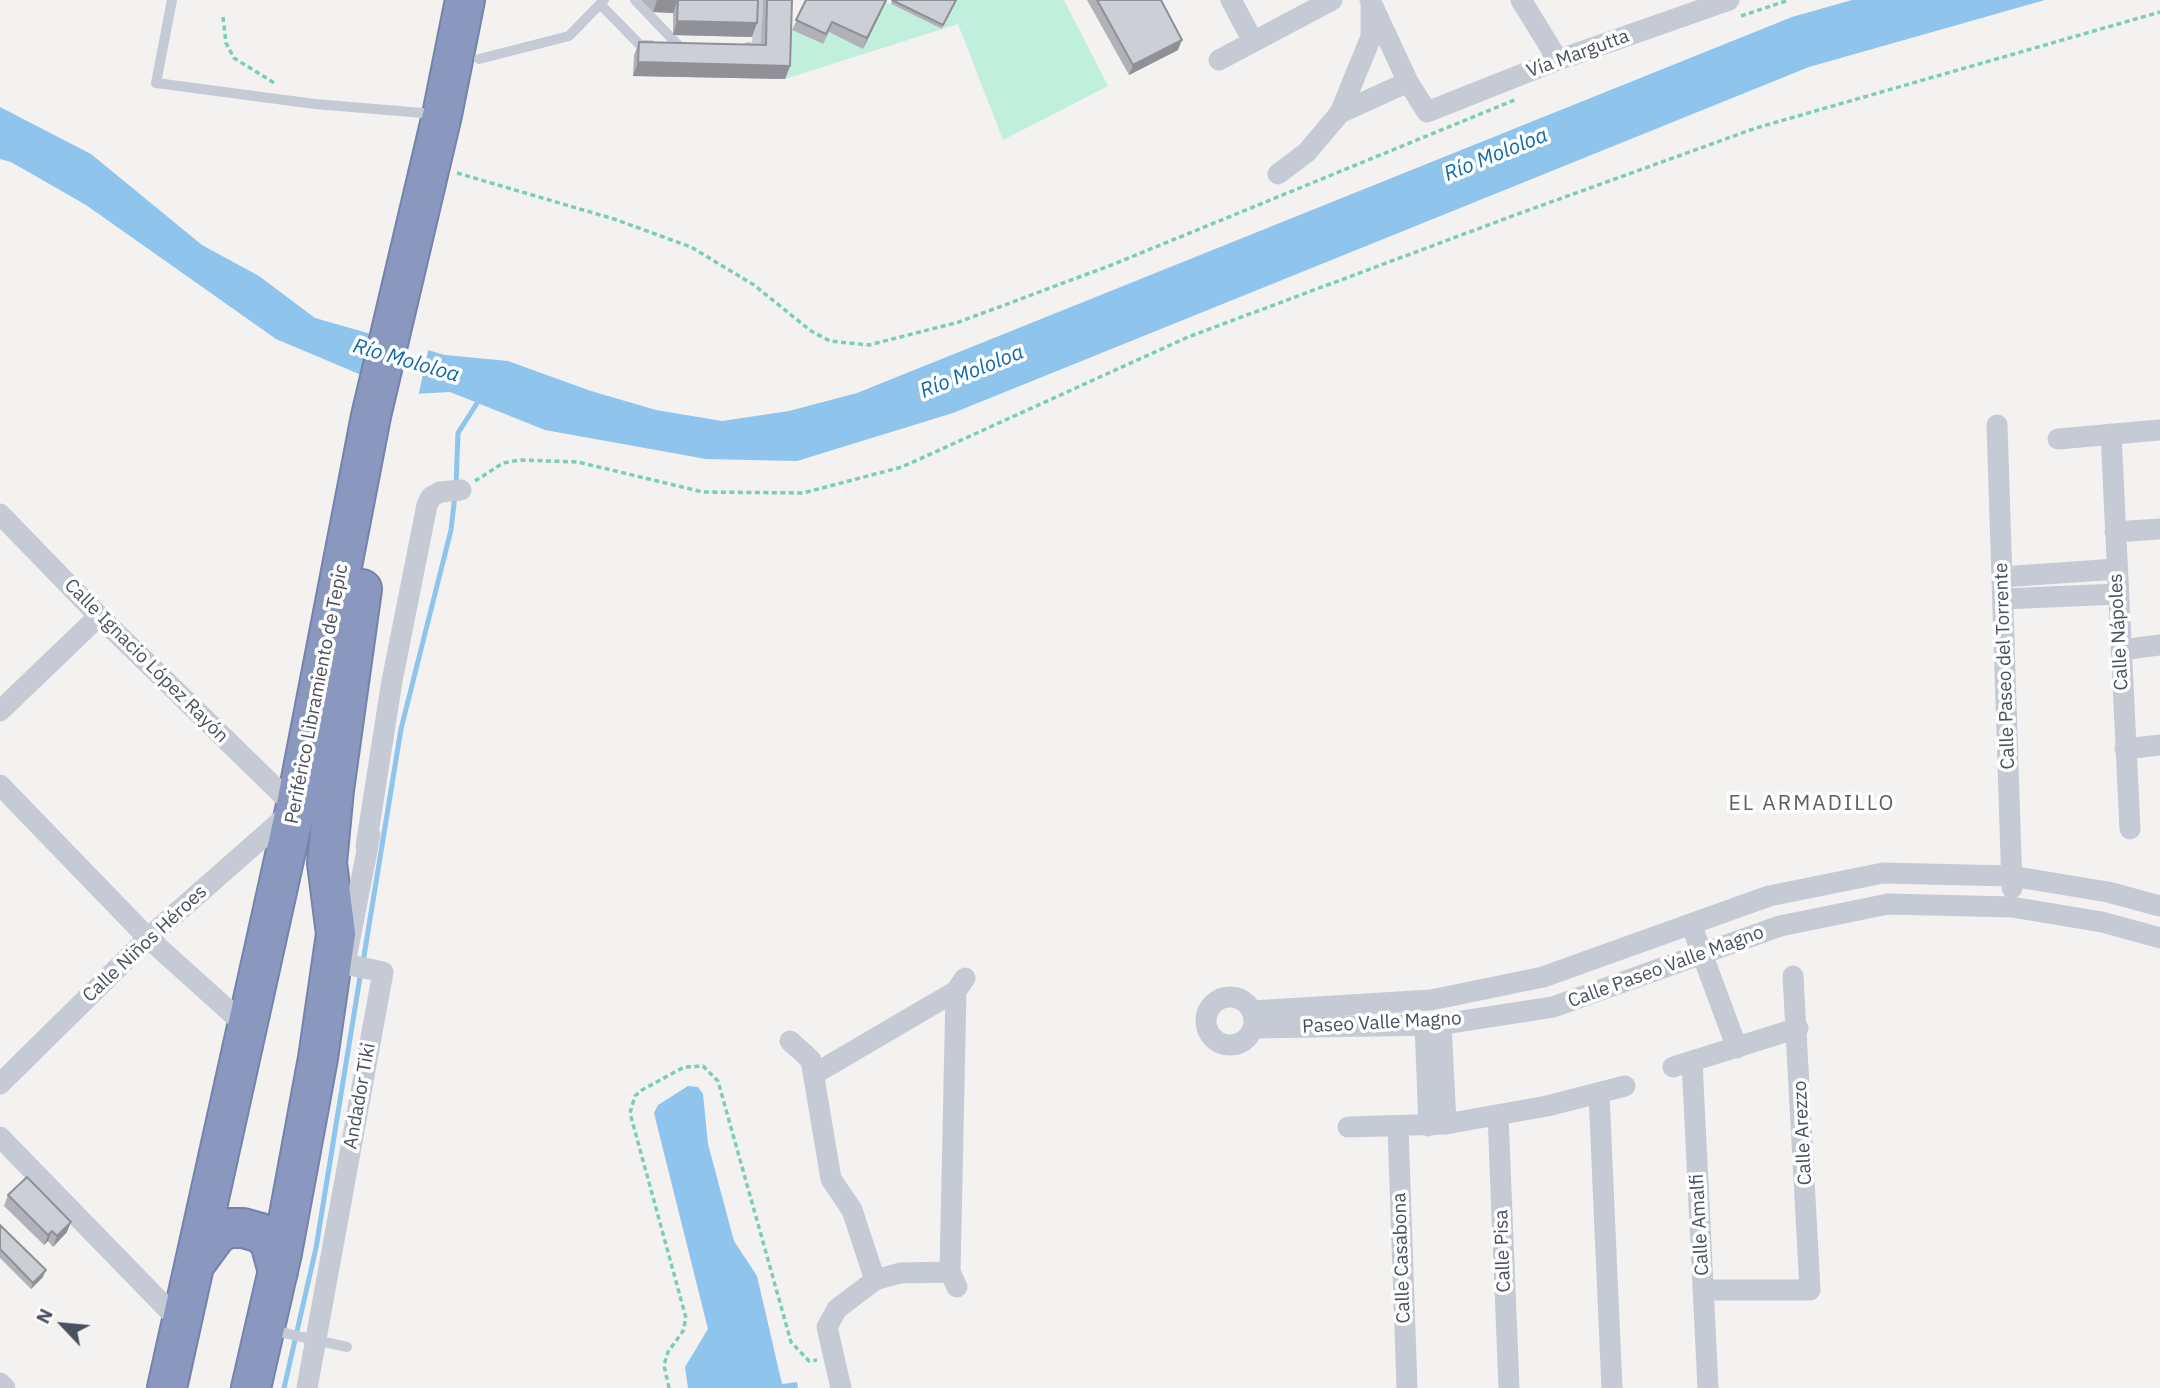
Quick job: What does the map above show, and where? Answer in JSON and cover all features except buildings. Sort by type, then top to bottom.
[{"type":"highway","name":"Periférico Libramiento de Tepic","points":[[167,1388],[403,325],[465,0]]},
{"type":"highway","name":"Periférico Libramiento de Tepic","points":[[403,325],[455,172],[489,0]]},
{"type":"highway","name":"Periférico Libramiento de Tepic","points":[[251,1388],[278,1272],[318,1058],[343,950],[327,863],[334,790],[367,559],[383,418]]},
{"type":"highway","points":[[195,1264],[217,1234],[228,1228],[243,1228],[261,1233],[270,1243],[278,1272]]},
{"type":"street","points":[[1231,0],[1253,41]]},
{"type":"street","points":[[1219,60],[1332,0]]},
{"type":"street","points":[[1521,0],[1558,60]]},
{"type":"street","points":[[1340,113],[1408,82],[1371,1]]},
{"type":"street","points":[[1278,174],[1307,152],[1340,113],[1371,37],[1371,1]]},
{"type":"street","name":"Vía Margutta","points":[[1408,82],[1427,112],[1558,60],[1734,8]]},
{"type":"street","name":"Calle Paseo del Torrente","points":[[1997,425],[2012,908]]},
{"type":"street","points":[[2058,439],[2160,430]]},
{"type":"street","name":"Calle Nápoles","points":[[2111,434],[2130,829]]},
{"type":"street","points":[[370,835],[343,950],[345,964],[370,835],[392,681],[424,516],[431,497],[455,490]]},
{"type":"street","name":"Calle Ignacio López Rayón","points":[[0,514],[99,616],[295,808]]},
{"type":"street","points":[[2115,532],[2160,529]]},
{"type":"street","points":[[2002,577],[2116,569]]},
{"type":"street","points":[[2040,574],[2042,597]]},
{"type":"street","points":[[2003,599],[2118,594]]},
{"type":"street","points":[[0,711],[99,616]]},
{"type":"street","points":[[2121,650],[2160,645]]},
{"type":"street","points":[[2125,749],[2160,745]]},
{"type":"street","points":[[0,785],[148,938],[248,1028]]},
{"type":"street","name":"Calle Niños Héroes","points":[[0,1084],[148,938],[295,808]]},
{"type":"street","name":"Calle Paseo Valle Magno","points":[[1543,977],[1769,896],[1883,873],[2011,876]]},
{"type":"street","points":[[2011,876],[2108,892],[2160,906]]},
{"type":"street","name":"Calle Paseo Valle Magno","points":[[1552,1007],[1780,926],[1888,904],[2012,908]]},
{"type":"street","points":[[2012,908],[2102,922],[2160,938]]},
{"type":"street","points":[[1691,924],[1737,1048],[1798,1028]]},
{"type":"street","name":"Andador Tiki","points":[[307,1388],[312,1339],[383,971],[373,970],[343,950]]},
{"type":"street","name":"Calle Arezzo","points":[[1703,1290],[1810,1290],[1798,1028],[1793,976]]},
{"type":"street","name":"Paseo Valle Magno","points":[[1543,977],[1431,1000],[1253,1020],[1433,1025],[1552,1007]]},
{"type":"street","points":[[816,1073],[960,984],[953,1280],[900,1273],[874,1280],[837,1309],[827,1327],[841,1388]]},
{"type":"street","points":[[1433,1025],[1438,1125]]},
{"type":"street","points":[[790,1041],[803,1050],[816,1073],[831,1179],[852,1210],[874,1280]]},
{"type":"street","name":"Calle Amalfi","points":[[1708,1388],[1703,1290],[1683,1064],[1737,1048]]},
{"type":"street","points":[[1348,1127],[1438,1125],[1599,1094],[1625,1086]]},
{"type":"street","points":[[1599,1094],[1612,1388]]},
{"type":"street","name":"Calle Pisa","points":[[1498,1115],[1509,1388]]},
{"type":"street","name":"Calle Casabona","points":[[1398,1127],[1407,1388]]},
{"type":"street","points":[[0,1137],[182,1324]]},
{"type":"street","points":[[0,1383],[5,1388]]},
{"type":"lane","points":[[172,0],[156,83],[315,104],[442,115]]},
{"type":"lane","points":[[635,0],[679,46]]},
{"type":"lane","points":[[731,47],[757,47],[758,0]]},
{"type":"lane","points":[[479,59],[569,36],[602,2],[640,45],[692,46]]},
{"type":"lane","points":[[282,1332],[347,1347]]},
{"type":"path","points":[[1734,8],[1789,0]]},
{"type":"path","points":[[455,490],[503,463],[520,460],[578,462],[703,492],[803,494],[902,467],[1188,337],[1578,192],[1756,128],[2160,12]]},
{"type":"path","points":[[223,17],[226,43],[234,58],[315,104]]},
{"type":"path","points":[[455,172],[614,219],[691,247],[754,285],[811,331],[830,341],[869,345],[959,322],[1101,269],[1526,95]]},
{"type":"path","points":[[669,1388],[664,1364],[668,1352],[683,1332],[686,1318],[630,1113],[635,1096],[642,1090],[684,1067],[703,1066],[718,1081],[791,1342],[809,1362],[832,1356]]},
{"type":"green space","points":[[956,0],[1064,0],[1108,86],[1003,140],[958,24],[785,79],[787,31],[792,30],[822,44],[829,32],[863,48],[886,2],[942,29]]},
{"type":"water","name":"Río Mololoa","points":[[1852,0],[2045,0],[1809,67],[953,413],[797,461],[706,459],[545,430],[450,392],[414,394],[378,382],[276,339],[86,205],[11,162],[0,159],[0,107],[91,154],[202,245],[259,276],[315,318],[445,355],[508,361],[591,391],[656,410],[722,421],[789,411],[857,393],[1792,17]]},
{"type":"water","points":[[688,1086],[698,1087],[703,1094],[708,1144],[734,1241],[757,1276],[782,1384],[797,1382],[798,1388],[688,1388],[685,1367],[708,1329],[654,1113],[658,1105]]},
{"type":"pier","points":[[374,332],[429,347],[418,397],[377,385]]},
{"type":"waterway","points":[[456,485],[458,433],[481,397]]},
{"type":"waterway","points":[[363,962],[401,729],[451,530],[455,495]]},
{"type":"waterway","points":[[284,1388],[316,1248],[361,971]]},
{"type":"district","name":"EL ARMADILLO","points":[[1812,804]]}]
